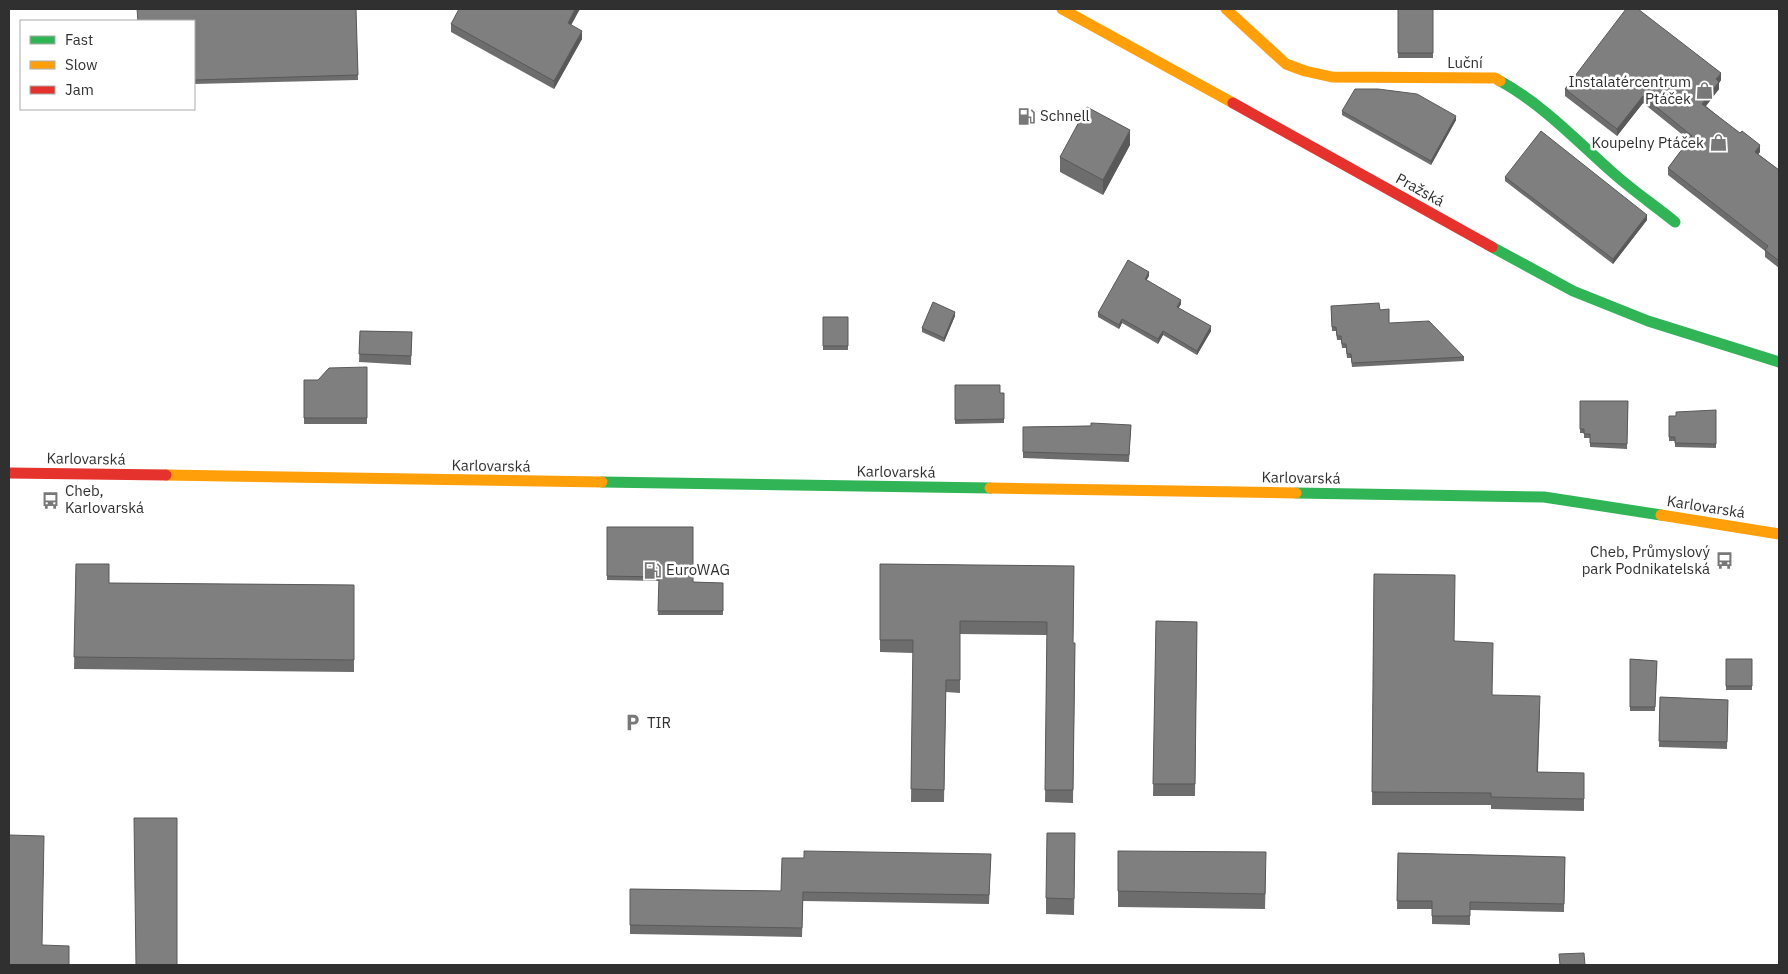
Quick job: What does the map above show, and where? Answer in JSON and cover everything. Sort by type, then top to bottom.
[{"type":"street","name":"Pražská","points":[[1062,9],[1573,292],[1648,321],[1779,362]]},
{"type":"street","name":"Luční","points":[[1226,9],[1286,64],[1304,72],[1332,77],[1495,78],[1534,103],[1614,174],[1675,222]]},
{"type":"street","name":"Karlovarská","points":[[9,473],[1544,497],[1779,534]]},
{"type":"building","points":[[137,9],[356,9],[358,75],[195,80],[195,20],[138,20]]},
{"type":"building","points":[[459,9],[575,9],[568,23],[582,31],[554,81],[451,24]]},
{"type":"building","points":[[1398,9],[1433,9],[1433,53],[1398,53]]},
{"type":"building","points":[[1626,9],[1638,9],[1721,73],[1716,79],[1719,82],[1702,104],[1740,133],[1742,131],[1760,145],[1755,152],[1779,170],[1779,261],[1765,250],[1768,246],[1668,168],[1692,136],[1643,96],[1617,129],[1565,89]]},
{"type":"building","points":[[1355,89],[1378,89],[1417,94],[1456,116],[1431,161],[1342,111]]},
{"type":"building","points":[[1087,107],[1130,130],[1103,180],[1060,157]]},
{"type":"building","points":[[1541,131],[1647,215],[1613,259],[1505,177]]},
{"type":"building","points":[[1128,260],[1149,272],[1145,279],[1181,300],[1177,307],[1211,326],[1197,351],[1163,331],[1158,339],[1122,319],[1119,325],[1098,313]]},
{"type":"building","points":[[933,302],[955,312],[944,338],[922,328]]},
{"type":"building","points":[[1379,303],[1380,310],[1389,309],[1389,323],[1429,321],[1464,357],[1352,363],[1351,354],[1347,354],[1346,344],[1342,344],[1341,336],[1337,336],[1336,327],[1332,327],[1331,306]]},
{"type":"building","points":[[823,317],[848,317],[848,346],[823,346]]},
{"type":"building","points":[[360,331],[412,332],[411,356],[359,354]]},
{"type":"building","points":[[367,367],[367,418],[304,418],[304,380],[318,380],[329,368]]},
{"type":"building","points":[[955,385],[1000,385],[1000,393],[1004,393],[1004,419],[955,420]]},
{"type":"building","points":[[1580,401],[1628,401],[1627,444],[1590,443],[1590,434],[1584,434],[1584,429],[1580,429]]},
{"type":"building","points":[[1716,410],[1716,444],[1675,443],[1675,437],[1669,437],[1669,416],[1676,416],[1676,412]]},
{"type":"building","points":[[1091,423],[1131,425],[1129,455],[1023,452],[1023,427],[1091,426]]},
{"type":"building","points":[[607,527],[693,527],[693,582],[723,583],[723,611],[658,611],[659,577],[607,576]]},
{"type":"building","points":[[76,564],[109,564],[109,583],[354,585],[354,660],[74,657]]},
{"type":"building","points":[[880,564],[1074,566],[1073,790],[1045,790],[1047,622],[960,621],[960,680],[946,680],[944,790],[911,789],[913,640],[880,640]]},
{"type":"building","points":[[1374,574],[1455,575],[1454,641],[1493,643],[1492,695],[1540,696],[1537,772],[1584,773],[1584,799],[1491,797],[1491,793],[1372,792]]},
{"type":"building","points":[[1156,621],[1197,622],[1195,784],[1153,784]]},
{"type":"building","points":[[1630,659],[1657,661],[1655,707],[1630,707]]},
{"type":"building","points":[[1726,659],[1752,659],[1752,686],[1726,686]]},
{"type":"building","points":[[1660,697],[1728,700],[1727,742],[1659,741]]},
{"type":"building","points":[[134,818],[177,818],[177,965],[136,965]]},
{"type":"building","points":[[1047,833],[1075,833],[1074,899],[1046,898]]},
{"type":"building","points":[[9,835],[44,836],[42,945],[69,946],[69,965],[9,965]]},
{"type":"building","points":[[804,851],[991,854],[989,895],[803,892],[802,928],[630,925],[630,889],[781,891],[782,858],[804,858]]},
{"type":"building","points":[[1118,851],[1266,852],[1265,894],[1118,891]]},
{"type":"building","points":[[1398,853],[1565,857],[1564,904],[1470,902],[1470,916],[1432,916],[1432,901],[1397,901]]},
{"type":"building","points":[[1584,953],[1585,965],[1560,965],[1559,954]]},
{"type":"traffic: fast","points":[[1500,81],[1544,111],[1620,179],[1675,222]]},
{"type":"traffic: fast","points":[[1492,247],[1573,291],[1648,321],[1779,362]]},
{"type":"traffic: fast","points":[[602,482],[990,488]]},
{"type":"traffic: fast","points":[[1296,493],[1544,497],[1661,515]]},
{"type":"traffic: slow","points":[[1062,9],[1233,103]]},
{"type":"traffic: slow","points":[[1226,9],[1286,64],[1305,71],[1332,77],[1495,78],[1500,81]]},
{"type":"traffic: slow","points":[[166,475],[602,482]]},
{"type":"traffic: slow","points":[[990,488],[1296,493]]},
{"type":"traffic: slow","points":[[1661,515],[1779,534]]},
{"type":"traffic: jam","points":[[1233,103],[1492,247]]},
{"type":"traffic: jam","points":[[9,473],[166,475]]},
{"type":"place","name":"Instalatércentrum Ptáček","points":[[1705,91]]},
{"type":"place","name":"Schnell","points":[[1026,116]]},
{"type":"place","name":"Koupelny Ptáček","points":[[1718,143]]},
{"type":"place","name":"Cheb, Karlovarská","points":[[51,500]]},
{"type":"place","name":"Cheb, Průmyslový park Podnikatelská","points":[[1724,561]]},
{"type":"place","name":"EuroWAG","points":[[652,570]]},
{"type":"place","name":"TIR","points":[[633,723]]}]
